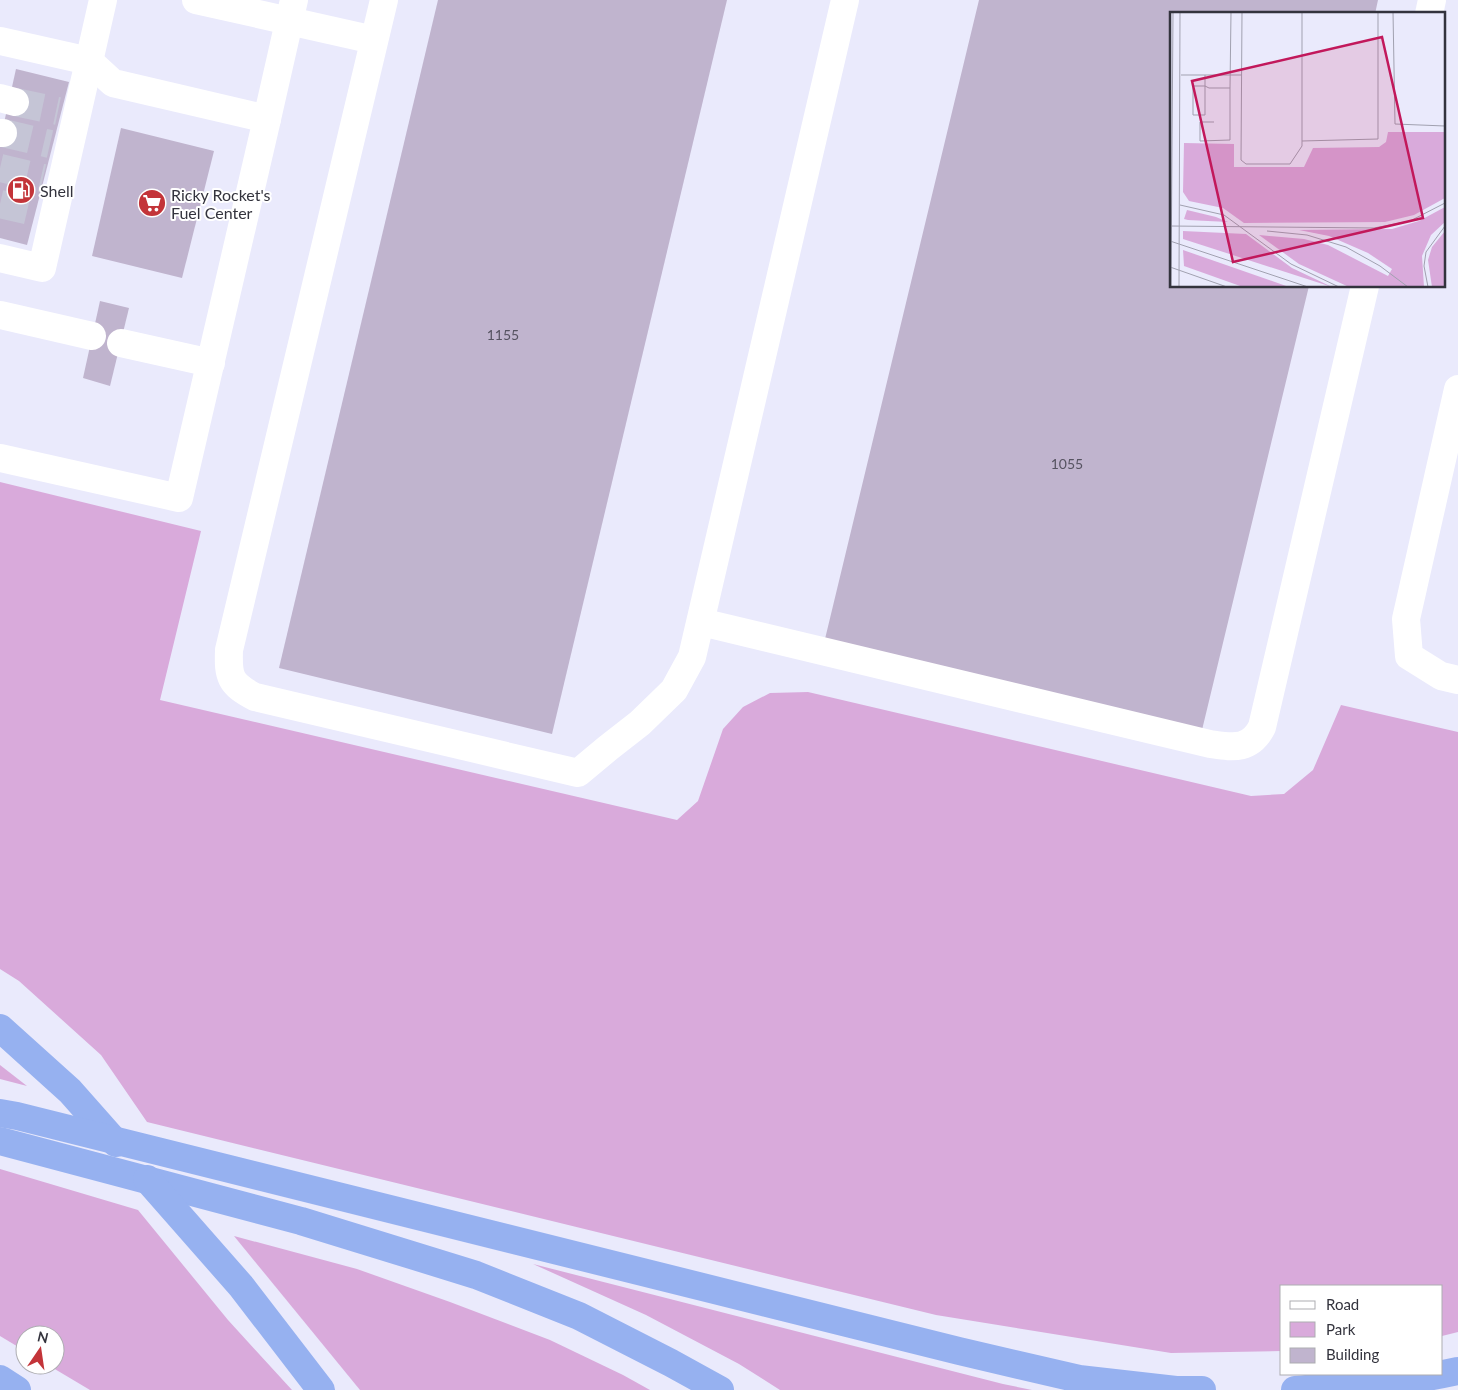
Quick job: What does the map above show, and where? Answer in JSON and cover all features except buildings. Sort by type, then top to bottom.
[{"type":"highway","points":[[0,1028],[70,1091],[242,1286],[321,1390]]},
{"type":"highway","points":[[0,1114],[16,1116],[478,1232],[1070,1377],[1176,1390],[1202,1390]]},
{"type":"highway","points":[[0,1141],[301,1221],[476,1275],[579,1316],[671,1362],[720,1390]]},
{"type":"highway","points":[[1443,1375],[1458,1371]]},
{"type":"highway","points":[[1295,1390],[1353,1386],[1430,1378],[1442,1375]]},
{"type":"highway","points":[[0,1379],[17,1390]]},
{"type":"lane","points":[[0,258],[42,268],[44,214],[67,113],[89,61],[103,0]]},
{"type":"lane","points":[[196,0],[291,10],[374,40]]},
{"type":"lane","points":[[384,0],[229,650],[230,678],[239,689],[255,697],[578,773],[640,723],[674,690],[692,657],[845,0]]},
{"type":"lane","points":[[0,458],[179,498],[291,10]]},
{"type":"lane","points":[[0,41],[89,61],[113,83],[267,119]]},
{"type":"lane","points":[[701,622],[1210,744],[1239,747],[1248,743],[1258,735],[1262,727],[1365,288]]},
{"type":"lane","points":[[0,315],[92,336]]},
{"type":"lane","points":[[120,343],[211,363]]},
{"type":"lane","points":[[1458,390],[1406,619],[1409,656],[1441,676],[1458,680]]},
{"type":"green space","points":[[0,482],[201,531],[160,700],[677,820],[698,801],[723,729],[743,707],[770,693],[808,692],[1251,796],[1284,794],[1313,770],[1341,705],[1458,732],[1458,1332],[1443,1336],[1443,1285],[1280,1285],[1280,1351],[1171,1353],[936,1315],[147,1122],[101,1055],[19,981],[0,969]]},
{"type":"green space","points":[[0,1065],[27,1086],[0,1079]]},
{"type":"green space","points":[[0,1169],[138,1210],[228,1320],[292,1390],[90,1390],[65,1375],[65,1325],[15,1325],[15,1345],[0,1336]]},
{"type":"green space","points":[[234,1236],[357,1269],[450,1302],[550,1340],[650,1390],[360,1390]]},
{"type":"green space","points":[[533,1264],[1032,1390],[780,1390],[739,1364],[646,1315]]},
{"type":"tunnel","points":[[15,102],[58,111]]},
{"type":"tunnel","points":[[3,133],[50,144]]},
{"type":"tunnel","points":[[0,168],[43,178]]},
{"type":"tunnel","points":[[0,204],[34,212]]},
{"type":"place","name":"Shell","points":[[21,190]]},
{"type":"place","name":"Ricky Rocket's Fuel Center","points":[[152,203]]}]
